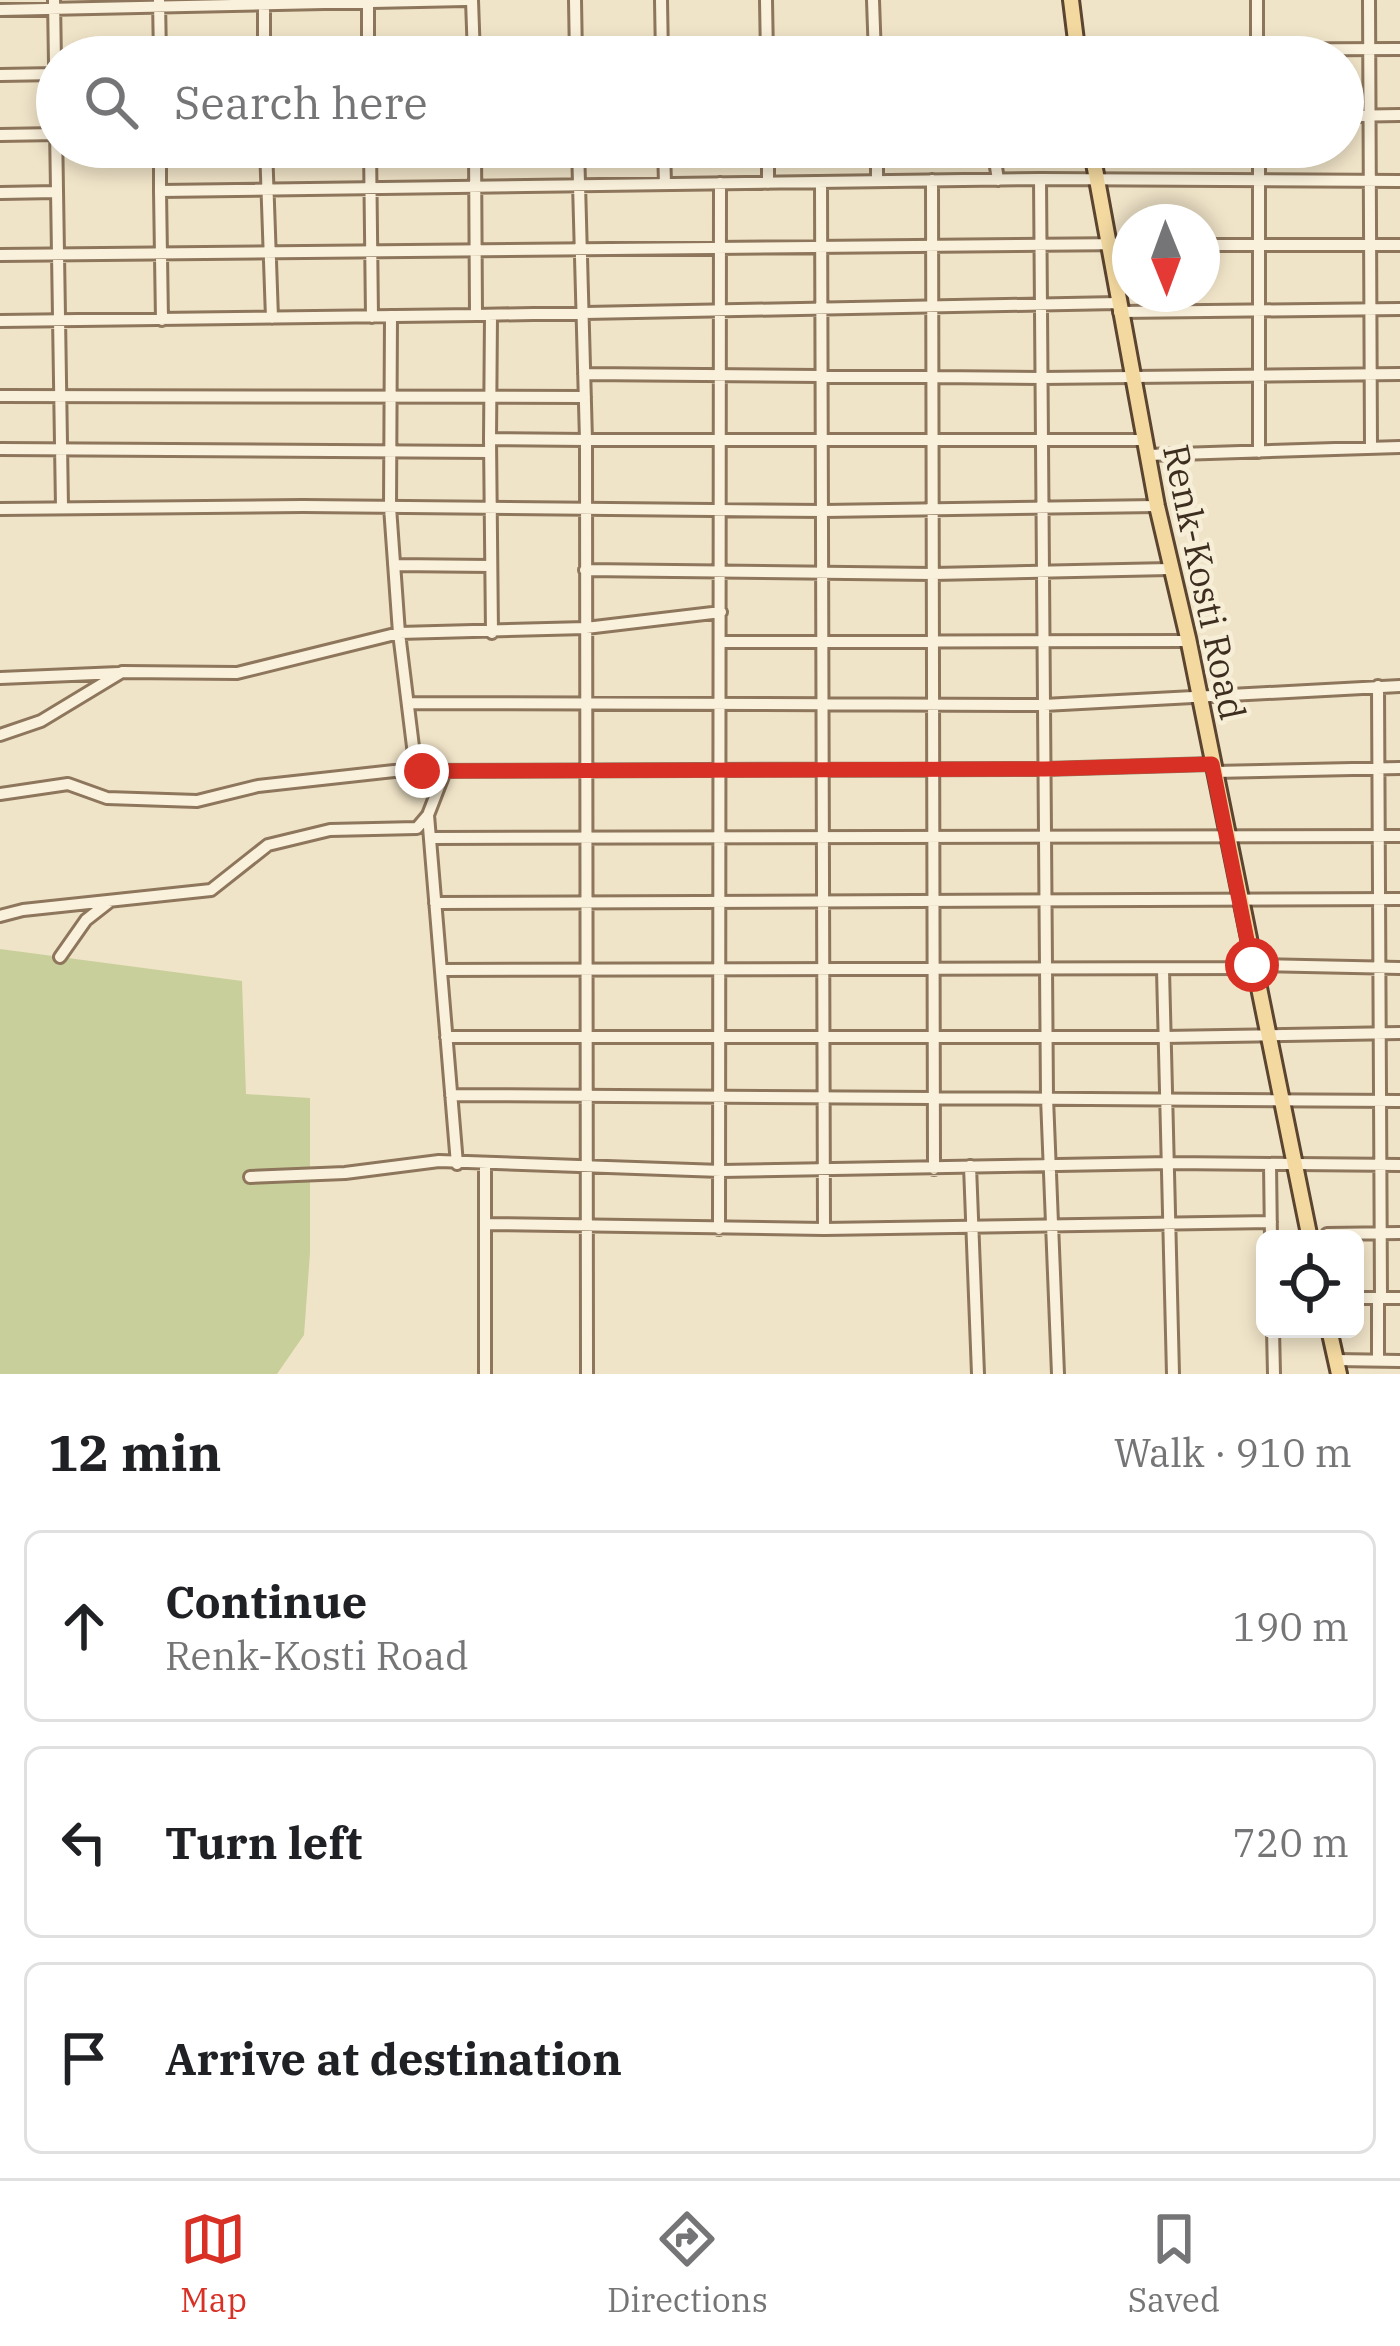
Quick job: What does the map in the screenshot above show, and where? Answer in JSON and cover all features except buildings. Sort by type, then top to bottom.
[{"type":"main road","points":[[1071,0],[1075,36]]},
{"type":"main road","name":"Renk-Kosti Road","points":[[1095,168],[1112,275]]},
{"type":"main road","name":"Renk-Kosti Road","points":[[1119,312],[1308,1230]]},
{"type":"street","points":[[0,10],[54,4],[469,0],[472,36]]},
{"type":"street","points":[[575,0],[576,36]]},
{"type":"street","points":[[661,0],[662,36]]},
{"type":"street","points":[[766,0],[766,36]]},
{"type":"street","points":[[873,0],[874,36]]},
{"type":"street","points":[[1257,0],[1257,36]]},
{"type":"street","points":[[1369,0],[1371,448]]},
{"type":"street","points":[[368,1],[368,36]]},
{"type":"street","points":[[264,2],[264,36]]},
{"type":"street","points":[[159,3],[160,36]]},
{"type":"street","points":[[54,4],[55,36]]},
{"type":"street","points":[[1364,49],[1400,49]]},
{"type":"street","points":[[0,75],[36,74]]},
{"type":"street","points":[[1364,116],[1400,115]]},
{"type":"street","points":[[0,135],[36,134]]},
{"type":"street","points":[[57,168],[62,507]]},
{"type":"street","points":[[160,168],[162,320]]},
{"type":"street","points":[[267,168],[272,318]]},
{"type":"street","points":[[370,168],[372,316]]},
{"type":"street","points":[[475,168],[476,315]]},
{"type":"street","points":[[579,168],[586,440],[587,1374]]},
{"type":"street","points":[[665,168],[665,184]]},
{"type":"street","points":[[768,168],[768,183]]},
{"type":"street","points":[[877,168],[877,181]]},
{"type":"street","points":[[996,168],[998,180]]},
{"type":"street","points":[[1259,168],[1259,452]]},
{"type":"street","points":[[160,191],[1096,176],[1400,181]]},
{"type":"street","points":[[1040,179],[1046,1036],[1058,1374]]},
{"type":"street","points":[[932,180],[934,1169]]},
{"type":"street","points":[[821,182],[824,1229]]},
{"type":"street","points":[[719,1228],[720,183]]},
{"type":"street","points":[[0,193],[57,192]]},
{"type":"street","points":[[0,255],[1112,243]]},
{"type":"street","points":[[1220,244],[1400,245]]},
{"type":"street","points":[[0,321],[1112,307]]},
{"type":"street","points":[[1220,309],[1400,309]]},
{"type":"street","points":[[491,315],[492,633]]},
{"type":"street","points":[[391,316],[394,565],[416,771]]},
{"type":"street","points":[[584,374],[1041,378],[1400,374]]},
{"type":"street","points":[[0,396],[585,397]]},
{"type":"street","points":[[0,449],[391,452],[586,440],[1041,442],[1259,452],[1400,447]]},
{"type":"street","points":[[0,509],[391,506],[824,511],[1157,506]]},
{"type":"street","points":[[394,565],[491,566]]},
{"type":"street","points":[[585,570],[933,574],[1170,569]]},
{"type":"street","points":[[0,678],[237,673],[399,633],[586,628],[721,611]]},
{"type":"street","points":[[721,642],[1188,641]]},
{"type":"street","points":[[0,735],[40,721],[122,672]]},
{"type":"street","points":[[1378,686],[1378,1361]]},
{"type":"street","points":[[408,703],[1044,705],[1400,686]]},
{"type":"street","points":[[0,794],[68,784],[107,798],[197,801],[258,786],[416,771],[1400,768]]},
{"type":"street","points":[[0,916],[212,890],[268,845],[330,830],[417,828],[428,815],[445,771]]},
{"type":"street","points":[[428,815],[457,1164]]},
{"type":"street","points":[[430,838],[1400,836]]},
{"type":"street","points":[[435,903],[1400,899]]},
{"type":"street","points":[[60,957],[86,920],[111,900]]},
{"type":"street","points":[[441,970],[1400,968]]},
{"type":"street","points":[[1163,970],[1173,1374]]},
{"type":"street","points":[[446,1037],[1400,1033]]},
{"type":"street","points":[[451,1095],[1400,1101]]},
{"type":"street","points":[[250,1178],[439,1162],[721,1171],[1052,1164],[1400,1165]]},
{"type":"street","points":[[484,1163],[485,1374]]},
{"type":"street","points":[[1270,1164],[1271,1230]]},
{"type":"street","points":[[970,1166],[977,1374]]},
{"type":"street","points":[[485,1224],[824,1229],[1271,1222]]},
{"type":"street","points":[[1364,1233],[1400,1234]]},
{"type":"street","points":[[1364,1298],[1400,1298]]},
{"type":"street","points":[[1273,1338],[1274,1374]]},
{"type":"street","points":[[1337,1367],[1400,1361]]},
{"type":"green space","points":[[0,949],[242,981],[246,1094],[310,1098],[310,1253],[304,1335],[277,1374],[0,1374]]},
{"type":"route","points":[[422,771],[1212,764],[1252,965]]}]
